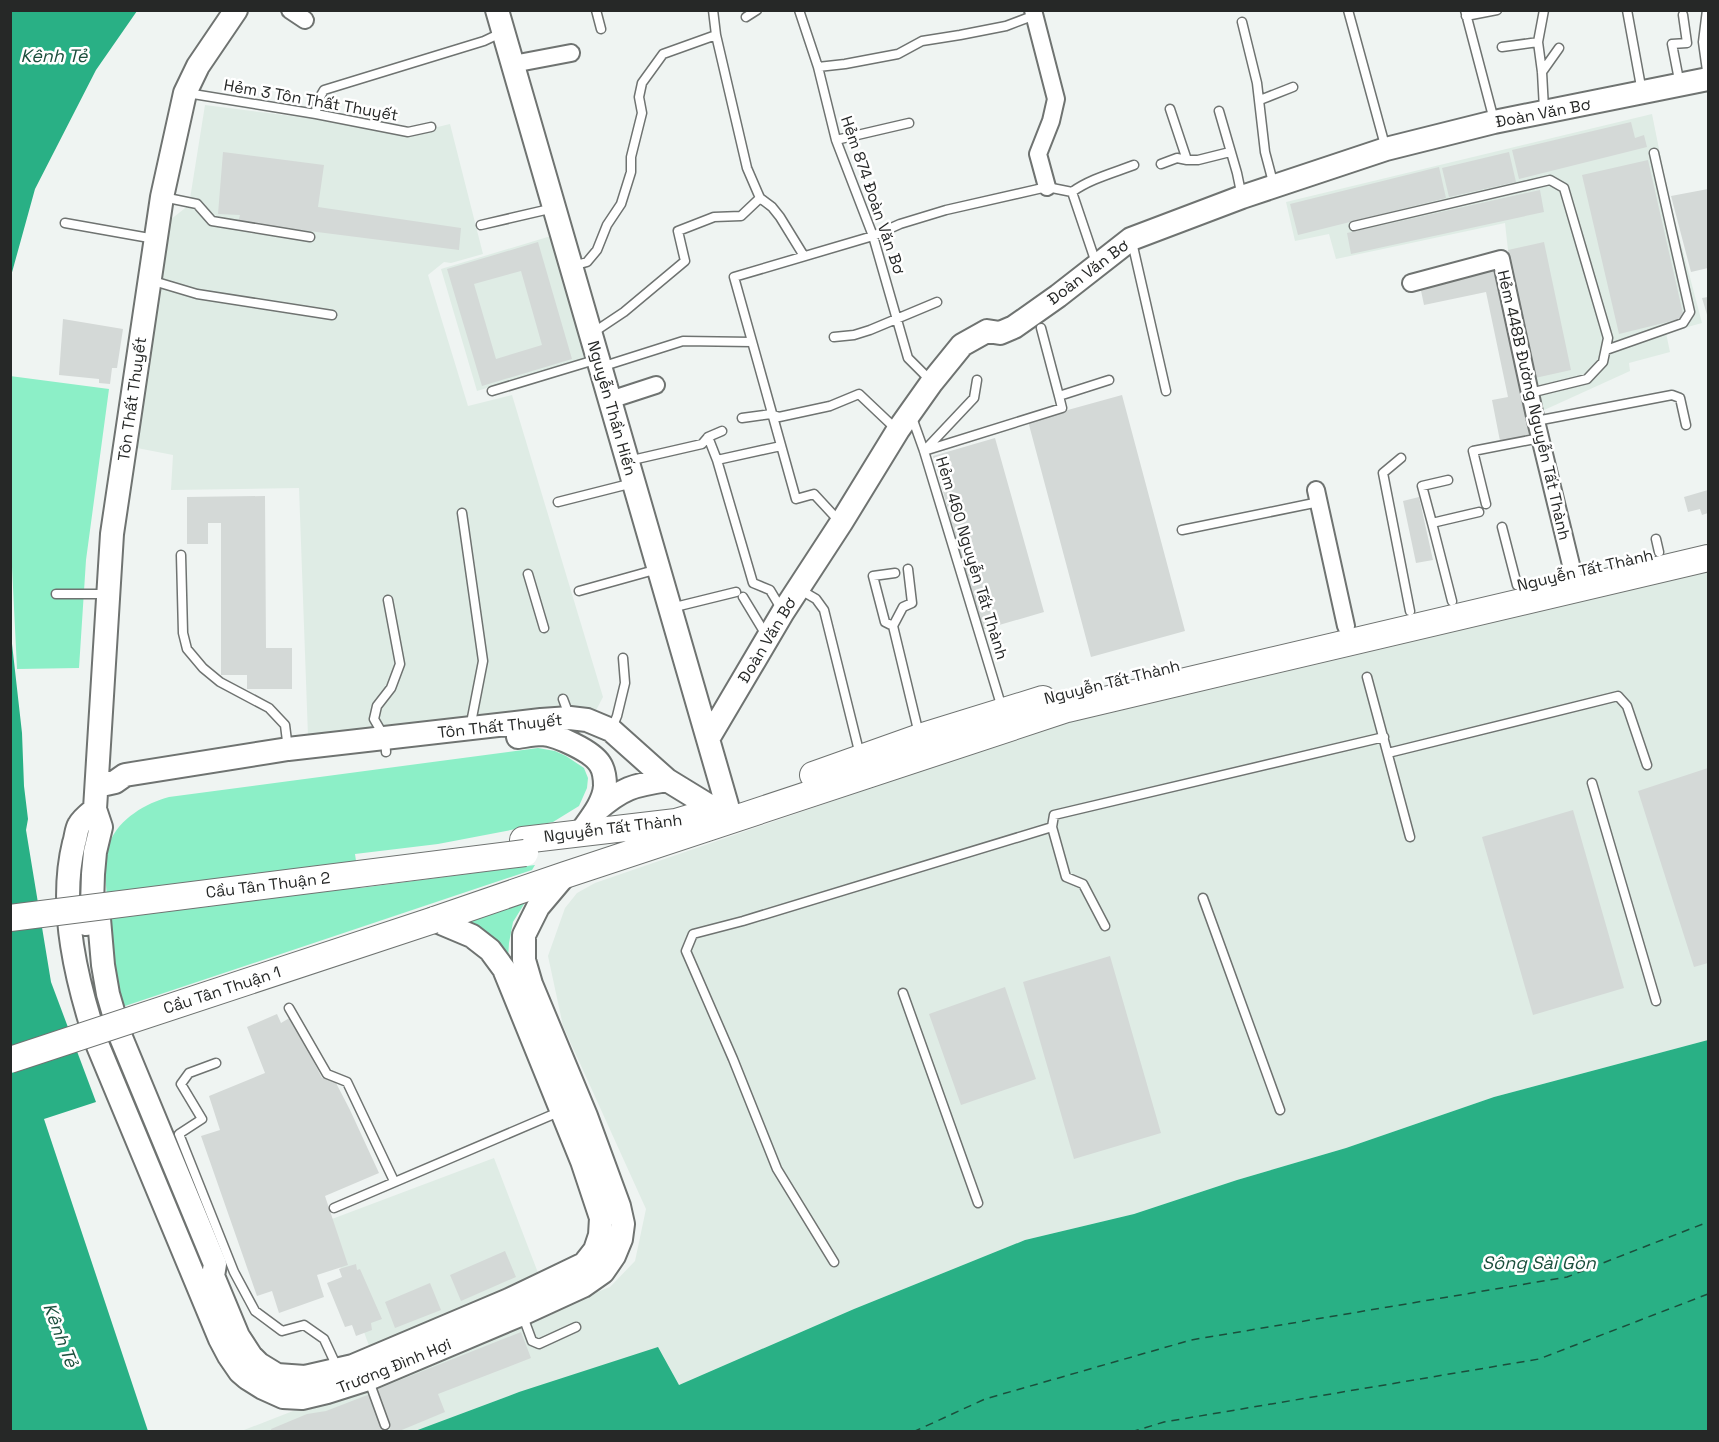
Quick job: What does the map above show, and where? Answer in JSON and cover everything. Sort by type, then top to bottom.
[{"type":"main road","name":"Tôn Thất Thuyết","points":[[102,792],[107,594],[112,534],[162,197],[185,93],[198,66],[236,10]]},
{"type":"main road","name":"Nguyễn Thần Hiến","points":[[501,21],[708,739],[722,807]]},
{"type":"main road","name":"Đoàn Văn Bơ","points":[[708,739],[783,612],[902,424],[962,345],[987,331],[1000,333],[1014,327],[1131,239],[1242,197],[1386,149],[1494,122],[1708,79]]},
{"type":"main road","name":"Nguyễn Tất Thành","points":[[524,846],[581,832],[676,822],[920,737],[1003,711],[1120,679],[1573,573],[1658,545],[1708,541]]},
{"type":"main road","name":"Nguyễn Tất Thành","points":[[434,920],[1067,709],[1708,558]]},
{"type":"main road","name":"Tôn Thất Thuyết","points":[[102,792],[385,745],[566,708],[610,730],[667,780],[722,807]]},
{"type":"main road","name":"Tôn Thất Thuyết","points":[[102,792],[125,775],[288,749],[542,734],[561,739],[579,748],[592,755],[599,763],[604,774],[605,788],[602,800],[595,811]]},
{"type":"main road","points":[[581,832],[595,811],[610,799],[629,788],[667,780]]},
{"type":"main road","name":"Trương Đình Hợi","points":[[102,792],[101,827],[95,852],[92,905],[86,921],[94,984],[111,1045],[141,1102],[204,1269],[213,1276],[243,1346],[259,1364],[278,1375],[368,1379],[583,1286],[603,1272],[614,1256],[621,1239],[623,1224],[619,1206],[586,1116],[531,984],[524,960],[524,935],[538,907],[565,875]]},
{"type":"main road","name":"Trương Đình Hợi","points":[[102,792],[79,825],[71,858],[68,884],[79,983],[98,1046],[220,1339],[240,1371],[263,1389],[283,1397],[302,1398],[341,1379],[353,1366],[509,1300],[584,1264],[595,1250],[600,1235],[601,1218],[582,1161],[504,969],[490,950],[472,936],[434,920]]},
{"type":"main road","name":"Nguyễn Tất Thành","points":[[524,846],[663,843]]},
{"type":"main road","name":"Cầu Tân Thuận 2","points":[[10,904],[524,846]]},
{"type":"main road","name":"Cầu Tân Thuận 2","points":[[10,918],[524,846]]},
{"type":"main road","name":"Cầu Tân Thuận 1","points":[[10,1060],[434,920]]},
{"type":"main road","points":[[562,1110],[586,1116]]},
{"type":"street","points":[[290,10],[305,20]]},
{"type":"street","points":[[1036,12],[1056,99],[1051,121],[1038,154],[1047,187]]},
{"type":"street","points":[[513,64],[571,53]]},
{"type":"street","name":"Hẻm 448B Đường Nguyễn Tất Thành","points":[[1411,283],[1502,259],[1536,421],[1573,573]]},
{"type":"street","points":[[610,400],[656,385]]},
{"type":"street","points":[[1318,496],[1346,626]]},
{"type":"lane","points":[[596,10],[601,29]]},
{"type":"lane","points":[[712,10],[747,168],[759,198],[772,207],[780,217],[804,256]]},
{"type":"lane","points":[[746,17],[757,10]]},
{"type":"lane","name":"Hẻm 874 Đoàn Văn Bơ","points":[[799,10],[818,67],[836,140],[873,236],[908,358],[932,382]]},
{"type":"lane","points":[[1348,10],[1386,149]]},
{"type":"lane","points":[[1494,122],[1465,13],[1497,10]]},
{"type":"lane","points":[[1544,10],[1538,42],[1544,113]]},
{"type":"lane","points":[[1627,10],[1642,93]]},
{"type":"lane","points":[[1707,10],[1703,42],[1708,79]]},
{"type":"lane","points":[[818,67],[855,63],[898,54],[922,41],[1006,26],[1036,12]]},
{"type":"lane","points":[[1680,85],[1672,44],[1687,43],[1683,15]]},
{"type":"lane","points":[[316,114],[317,102],[324,90],[484,40],[501,21]]},
{"type":"lane","points":[[1242,22],[1257,82],[1265,152],[1275,186]]},
{"type":"lane","points":[[571,266],[587,261],[597,250],[608,225],[621,204],[631,172],[631,157],[642,113],[639,97],[642,83],[663,54],[716,35]]},
{"type":"lane","points":[[1502,47],[1538,42]]},
{"type":"lane","points":[[1542,72],[1559,48]]},
{"type":"lane","points":[[1260,100],[1293,87]]},
{"type":"lane","name":"Hẻm 3 Tôn Thất Thuyết","points":[[185,93],[316,114],[408,132],[431,127]]},
{"type":"lane","points":[[1170,109],[1187,160]]},
{"type":"lane","points":[[1219,111],[1242,197]]},
{"type":"lane","points":[[836,140],[909,123]]},
{"type":"lane","points":[[1161,164],[1177,158],[1198,160],[1230,152]]},
{"type":"lane","points":[[1606,350],[1683,323],[1690,312],[1654,153]]},
{"type":"lane","points":[[841,523],[814,494],[796,499],[734,277],[873,236],[900,224],[946,210],[1047,187],[1072,192],[1088,181],[1134,165]]},
{"type":"lane","points":[[1354,226],[1550,180],[1564,188],[1608,338],[1603,362],[1587,379],[1530,393]]},
{"type":"lane","points":[[1072,192],[1097,266]]},
{"type":"lane","points":[[162,197],[197,204],[212,220],[310,237]]},
{"type":"lane","points":[[591,334],[624,312],[685,261],[678,231],[714,218],[741,216],[759,198]]},
{"type":"lane","points":[[481,225],[554,208]]},
{"type":"lane","points":[[65,222],[156,239]]},
{"type":"lane","points":[[1131,239],[1166,391]]},
{"type":"lane","points":[[149,280],[197,294],[332,315]]},
{"type":"lane","points":[[834,337],[854,335],[937,302]]},
{"type":"lane","points":[[924,451],[1062,408],[1041,328]]},
{"type":"lane","points":[[492,392],[683,340],[752,342]]},
{"type":"lane","points":[[924,451],[974,398],[977,380]]},
{"type":"lane","points":[[1059,396],[1109,380]]},
{"type":"lane","name":"Hẻm 460 Nguyễn Tất Thành","points":[[773,415],[779,417],[830,406],[859,394],[902,424],[914,423],[1003,711]]},
{"type":"lane","points":[[1536,421],[1672,395],[1680,398],[1686,425]]},
{"type":"lane","points":[[742,418],[773,415]]},
{"type":"lane","points":[[558,502],[702,444],[708,437],[722,431]]},
{"type":"lane","points":[[708,437],[717,460],[753,583],[770,590],[783,612]]},
{"type":"lane","points":[[1486,504],[1473,452],[1540,438]]},
{"type":"lane","points":[[717,460],[781,446]]},
{"type":"lane","points":[[1401,458],[1383,473],[1410,610]]},
{"type":"lane","points":[[1448,480],[1422,486],[1452,601]]},
{"type":"lane","points":[[1182,530],[1318,496]]},
{"type":"lane","points":[[1432,523],[1479,512]]},
{"type":"lane","points":[[462,513],[483,661],[470,728]]},
{"type":"lane","points":[[1502,527],[1517,585]]},
{"type":"lane","points":[[182,555],[183,633],[187,649],[203,668],[220,682],[269,708],[285,725],[288,749]]},
{"type":"lane","points":[[908,568],[912,603],[903,607],[893,626],[920,737]]},
{"type":"lane","points":[[579,591],[659,569]]},
{"type":"lane","points":[[893,626],[885,622],[873,576],[895,573]]},
{"type":"lane","points":[[528,574],[544,628]]},
{"type":"lane","points":[[798,588],[816,599],[824,610],[861,758]]},
{"type":"lane","points":[[56,594],[107,594]]},
{"type":"lane","points":[[670,608],[739,595],[768,638]]},
{"type":"lane","points":[[385,745],[375,719],[377,706],[391,688],[400,664],[388,600]]},
{"type":"lane","points":[[610,730],[617,716],[625,683],[623,658]]},
{"type":"lane","points":[[1367,677],[1410,837]]},
{"type":"lane","points":[[1388,753],[1618,696],[1627,706],[1647,765]]},
{"type":"lane","points":[[1105,926],[1083,884],[1065,877],[1052,826],[1054,815],[1383,737]]},
{"type":"lane","points":[[1592,783],[1656,1001]]},
{"type":"lane","points":[[834,1262],[777,1169],[686,951],[693,934],[1052,826]]},
{"type":"lane","points":[[1203,897],[1280,1110]]},
{"type":"lane","points":[[903,993],[978,1203]]},
{"type":"lane","points":[[289,1008],[327,1074],[347,1082],[394,1182]]},
{"type":"lane","points":[[216,1063],[189,1073],[182,1084],[202,1119],[179,1134],[234,1272],[255,1311],[282,1331],[304,1325],[324,1339],[341,1379]]},
{"type":"lane","points":[[334,1208],[562,1110]]},
{"type":"lane","points":[[522,1314],[532,1341],[539,1344],[576,1327]]},
{"type":"lane","points":[[368,1379],[385,1425]]},
{"type":"shaded area","points":[[205,105],[417,132],[450,124],[483,254],[451,263],[444,262],[428,275],[468,406],[512,395],[603,697],[593,716],[308,736],[299,488],[171,490],[173,455],[132,447],[170,220],[189,205]]},
{"type":"shaded area","points":[[1652,114],[1668,194],[1702,323],[1666,333],[1670,352],[1629,363],[1630,371],[1542,411],[1508,250],[1505,223],[1336,259],[1329,234],[1295,241],[1286,202]]},
{"type":"shaded area","points":[[551,236],[587,358],[477,391],[441,269]]},
{"type":"shaded area","points":[[10,376],[109,389],[86,560],[79,668],[17,669],[10,526]]},
{"type":"shaded area","points":[[1708,572],[1708,1040],[1494,1097],[1346,1148],[1237,1180],[1134,1214],[1025,1240],[854,1309],[679,1385],[519,1392],[415,1431],[239,1432],[610,1287],[635,1261],[646,1209],[563,1026],[548,956],[565,908],[577,893],[595,883],[1067,723]]},
{"type":"shaded area","points":[[538,748],[566,756],[584,768],[588,778],[587,788],[579,806],[553,822],[438,844],[355,854],[360,888],[535,865],[532,870],[116,1009],[104,861],[114,834],[134,813],[151,803],[169,797]]},
{"type":"shaded area","points":[[526,901],[513,922],[508,959],[463,922]]},
{"type":"shaded area","points":[[494,1158],[540,1278],[372,1354],[324,1222]]},
{"type":"water","name":"Kênh Tẻ","points":[[11,10],[137,11],[96,70],[35,189],[11,276]]},
{"type":"water","points":[[10,626],[22,733],[28,819],[26,830],[51,982],[96,1102],[44,1119],[148,1431],[11,1431]]},
{"type":"water","name":"Sông Sài Gòn","points":[[1708,1040],[1708,1431],[415,1431],[519,1392],[658,1347],[679,1385],[854,1309],[1025,1240],[1134,1214],[1237,1180],[1346,1148],[1494,1097]]},
{"type":"building","points":[[1631,122],[1635,138],[1644,135],[1647,147],[1519,179],[1512,150]]},
{"type":"building","points":[[223,152],[324,165],[318,207],[461,228],[459,250],[238,222],[240,215],[218,214]]},
{"type":"building","points":[[1509,152],[1516,182],[1449,197],[1442,168]]},
{"type":"building","points":[[1648,160],[1684,318],[1619,334],[1582,175]]},
{"type":"building","points":[[1439,167],[1446,198],[1298,235],[1290,204]]},
{"type":"building","points":[[1708,189],[1708,268],[1691,272],[1671,196]]},
{"type":"building","points":[[1540,190],[1544,212],[1351,254],[1347,233]]},
{"type":"building","points":[[538,242],[572,359],[482,386],[447,269]],"holes":[[[521,271],[542,345],[496,359],[474,284]]]},
{"type":"building","points":[[1544,242],[1571,370],[1535,378],[1508,250]]},
{"type":"building","points":[[1496,269],[1536,433],[1500,441],[1492,400],[1508,397],[1486,292],[1424,305],[1420,286]]},
{"type":"building","points":[[1708,297],[1708,318],[1702,298]]},
{"type":"building","points":[[63,319],[123,329],[117,368],[112,368],[110,384],[99,383],[99,379],[59,375]]},
{"type":"building","points":[[1122,395],[1185,631],[1091,657],[1028,421]]},
{"type":"building","points":[[995,438],[1044,612],[982,630],[933,456]]},
{"type":"building","points":[[1708,490],[1708,513],[1702,515],[1700,509],[1688,512],[1684,497]]},
{"type":"building","points":[[265,496],[266,648],[292,648],[292,689],[247,689],[247,675],[221,675],[221,523],[208,523],[208,544],[187,544],[187,497]]},
{"type":"building","points":[[1419,497],[1433,560],[1416,563],[1403,501]]},
{"type":"building","points":[[1708,768],[1708,963],[1694,967],[1638,791]]},
{"type":"building","points":[[1573,810],[1624,988],[1533,1015],[1482,837]]},
{"type":"building","points":[[1110,956],[1161,1133],[1074,1159],[1023,982]]},
{"type":"building","points":[[1005,987],[1036,1079],[961,1105],[929,1014]]},
{"type":"building","points":[[277,1014],[281,1023],[291,1017],[322,1078],[335,1081],[379,1173],[325,1196],[348,1265],[317,1275],[324,1297],[279,1313],[272,1291],[257,1296],[201,1136],[220,1130],[209,1096],[265,1073],[247,1027]]},
{"type":"building","points":[[505,1251],[516,1277],[461,1301],[450,1275]]},
{"type":"building","points":[[356,1264],[382,1319],[371,1323],[372,1330],[356,1336],[352,1325],[345,1327],[327,1283],[342,1277],[339,1269]]},
{"type":"building","points":[[430,1283],[441,1310],[395,1328],[385,1302]]},
{"type":"building","points":[[521,1332],[531,1358],[438,1394],[445,1412],[397,1432],[391,1432],[375,1390]]},
{"type":"building","points":[[370,1394],[384,1432],[272,1432],[271,1429],[307,1414],[326,1411]]},
{"type":"ferry route","points":[[913,1432],[985,1399],[1191,1340],[1567,1277],[1708,1222]]},
{"type":"ferry route","points":[[1131,1432],[1164,1422],[1539,1359],[1708,1294]]}]
